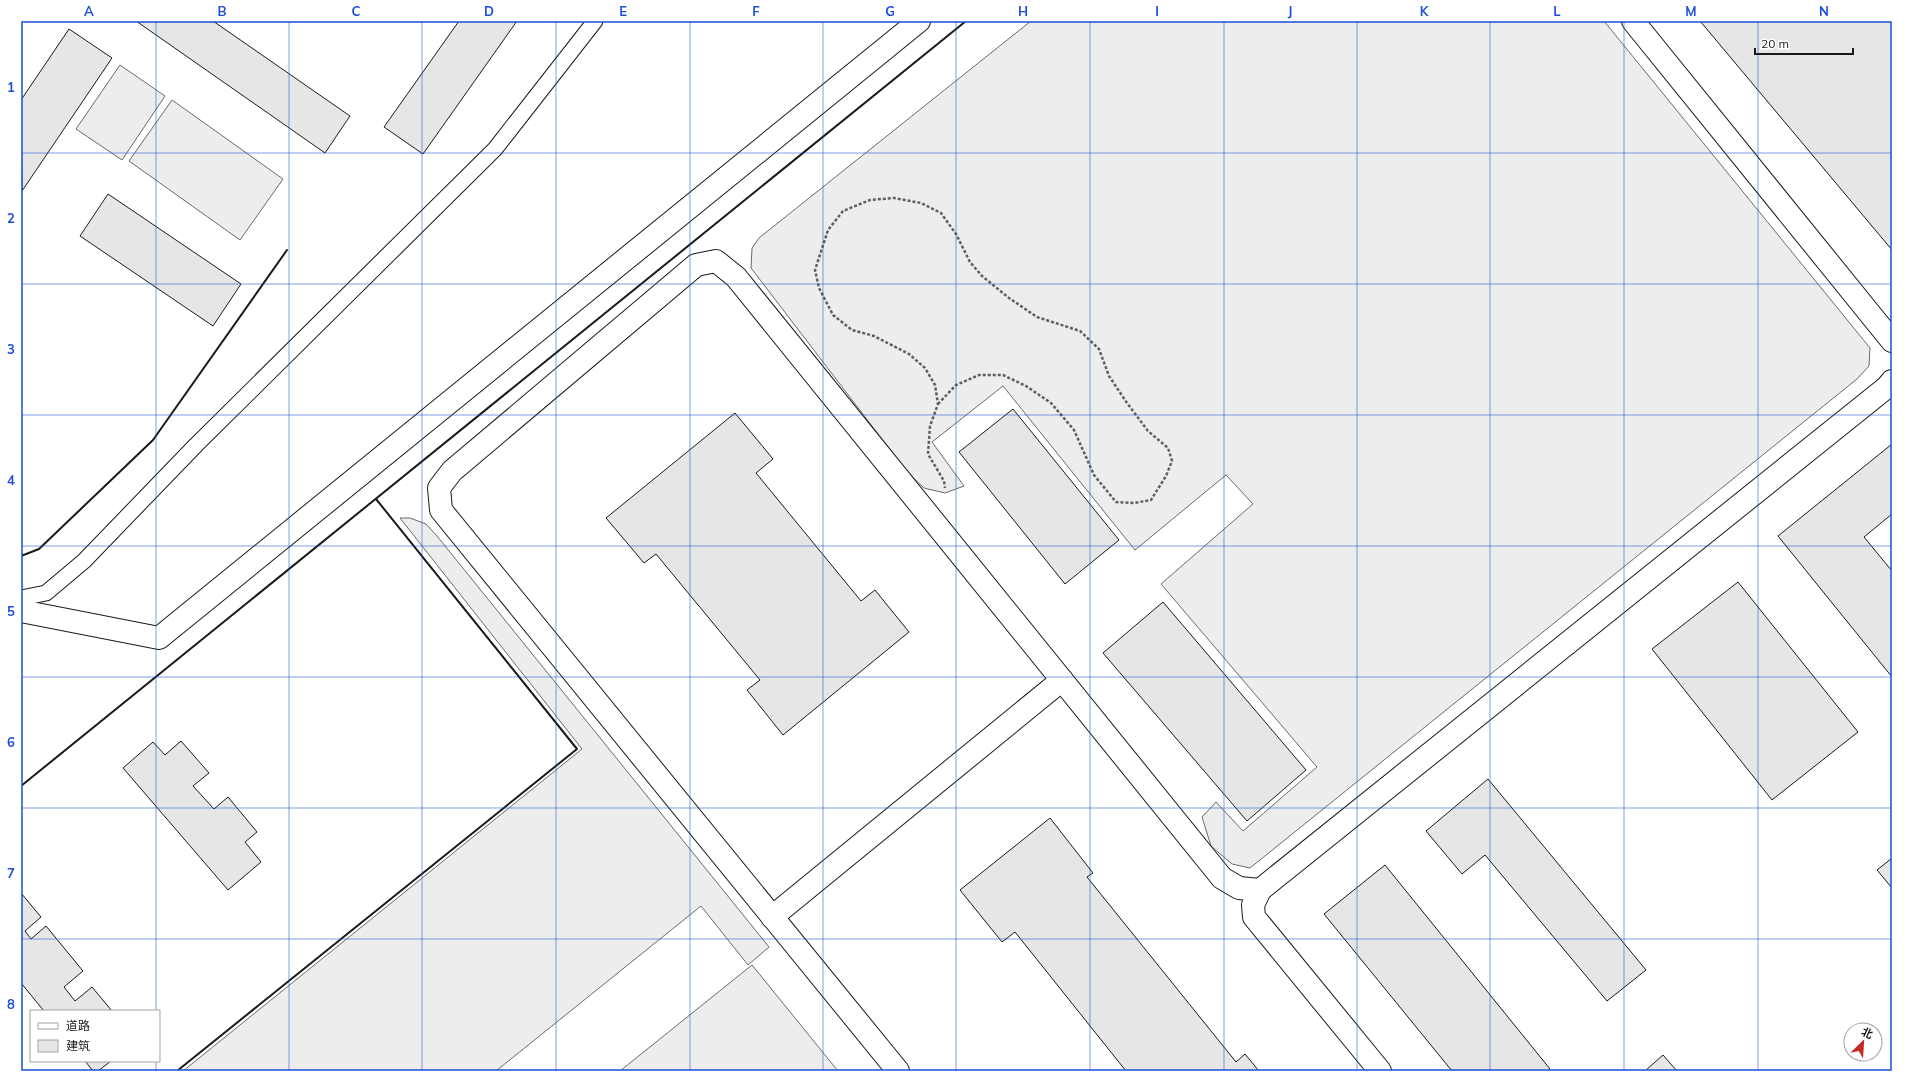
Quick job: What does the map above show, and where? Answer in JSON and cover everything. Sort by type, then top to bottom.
[{"type":"street","points":[[21,611],[159,638],[919,21]]},
{"type":"street","points":[[1633,21],[1892,341]]},
{"type":"street","points":[[898,1071],[441,510],[439,488],[452,471],[696,264],[716,261],[736,277],[1222,878],[1239,888],[1260,890]]},
{"type":"street","points":[[1380,1071],[1254,917],[1253,904],[1260,890],[1887,387],[1892,381]]},
{"type":"street","points":[[772,917],[1062,680]]},
{"type":"lane","points":[[21,598],[46,593],[84,561],[196,445],[495,149],[595,21]]},
{"type":"path","points":[[938,404],[935,385],[925,368],[909,354],[874,336],[852,330],[833,315],[819,288],[815,270],[819,252],[828,230],[843,211],[870,200],[894,198],[921,203],[941,214],[956,234],[970,262],[982,276],[1009,298],[1037,316],[1080,331],[1099,349],[1109,376],[1126,403],[1148,431],[1168,448],[1172,461],[1166,476],[1151,500],[1134,503],[1116,502],[1094,475],[1074,430],[1051,403],[1026,386],[1003,375],[979,375],[956,385],[938,404],[930,426],[928,454],[944,481],[946,493]]},
{"type":"shaded area","points":[[1031,21],[1604,21],[1870,348],[1869,366],[1857,379],[1250,868],[1232,864],[1211,846],[1202,817],[1216,802],[1243,831],[1317,767],[1161,584],[1253,504],[1226,475],[1135,550],[1003,386],[932,442],[964,486],[945,493],[924,488],[908,473],[751,268],[752,248],[759,238]]},
{"type":"shaded area","points":[[120,65],[165,96],[122,160],[76,129]]},
{"type":"shaded area","points":[[172,100],[283,179],[240,240],[129,161]]},
{"type":"shaded area","points":[[400,518],[410,518],[426,524],[437,536],[769,947],[748,965],[701,906],[496,1071],[183,1071],[582,749]]},
{"type":"shaded area","points":[[752,965],[838,1071],[620,1071]]},
{"type":"building","points":[[136,21],[213,21],[350,116],[325,153]]},
{"type":"building","points":[[459,21],[517,21],[423,154],[384,127]]},
{"type":"building","points":[[1700,21],[1892,21],[1892,250]]},
{"type":"building","points":[[69,29],[112,58],[22,191],[21,100]]},
{"type":"building","points":[[108,194],[241,284],[213,326],[80,236]]},
{"type":"building","points":[[1013,409],[1119,540],[1065,584],[959,452]]},
{"type":"building","points":[[735,413],[773,459],[756,473],[861,601],[875,590],[909,632],[783,735],[747,690],[760,680],[656,554],[644,563],[606,518]]},
{"type":"building","points":[[1892,444],[1892,514],[1864,537],[1892,571],[1892,677],[1778,536]]},
{"type":"building","points":[[1738,582],[1858,732],[1772,800],[1652,649]]},
{"type":"building","points":[[1163,602],[1306,770],[1247,821],[1103,653]]},
{"type":"building","points":[[181,741],[209,773],[193,786],[214,809],[228,797],[257,832],[245,842],[261,862],[228,890],[123,768],[153,742],[165,755]]},
{"type":"building","points":[[1488,779],[1646,970],[1607,1001],[1485,855],[1462,874],[1426,831]]},
{"type":"building","points":[[1050,818],[1093,873],[1087,877],[1236,1062],[1245,1054],[1259,1071],[1126,1071],[1015,932],[1002,942],[960,890]]},
{"type":"building","points":[[1892,858],[1892,888],[1877,870]]},
{"type":"building","points":[[1385,865],[1550,1069],[1547,1071],[1452,1071],[1324,914]]},
{"type":"building","points":[[21,893],[41,917],[25,931],[31,939],[46,926],[83,971],[64,987],[75,1001],[92,987],[111,1010],[43,1010],[21,983]]},
{"type":"building","points":[[1663,1055],[1677,1071],[1645,1071]]},
{"type":"building","points":[[86,1062],[110,1062],[98,1071],[93,1071]]},
{"type":"wall","points":[[21,786],[966,21]]},
{"type":"wall","points":[[21,556],[39,549],[153,440],[287,250]]},
{"type":"wall","points":[[177,1071],[577,749],[376,499]]}]
